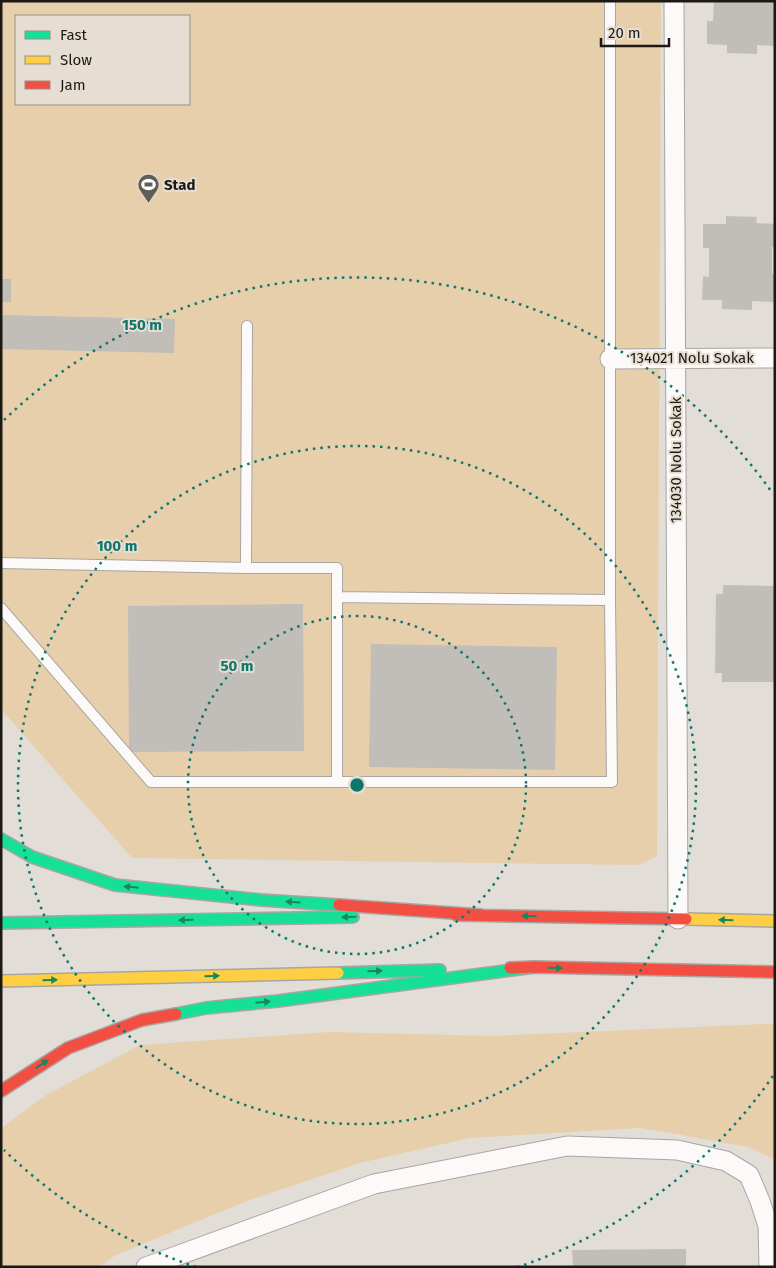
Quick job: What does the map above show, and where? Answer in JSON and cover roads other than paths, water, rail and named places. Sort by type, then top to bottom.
[{"type":"main road","points":[[1,839],[32,857],[115,885],[261,900],[481,914],[775,921]]},
{"type":"main road","points":[[1,923],[481,914]]},
{"type":"main road","points":[[1,1091],[68,1048],[142,1020],[206,1008],[278,1001],[534,967]]},
{"type":"main road","points":[[1,981],[534,967],[775,972]]},
{"type":"street","name":"134030 Nolu Sokak","points":[[674,1],[678,919]]},
{"type":"street","name":"134021 Nolu Sokak","points":[[610,359],[775,358]]},
{"type":"street","points":[[146,1267],[374,1184],[567,1146],[677,1150],[726,1160],[749,1175],[760,1202],[768,1226],[769,1267]]},
{"type":"lane","points":[[1,608],[151,782],[612,782],[610,600],[610,1]]},
{"type":"lane","points":[[246,568],[247,326]]},
{"type":"lane","points":[[1,563],[337,568],[337,782]]},
{"type":"lane","points":[[337,597],[610,600]]},
{"type":"place","name":"Stad","points":[[148,204]]}]
